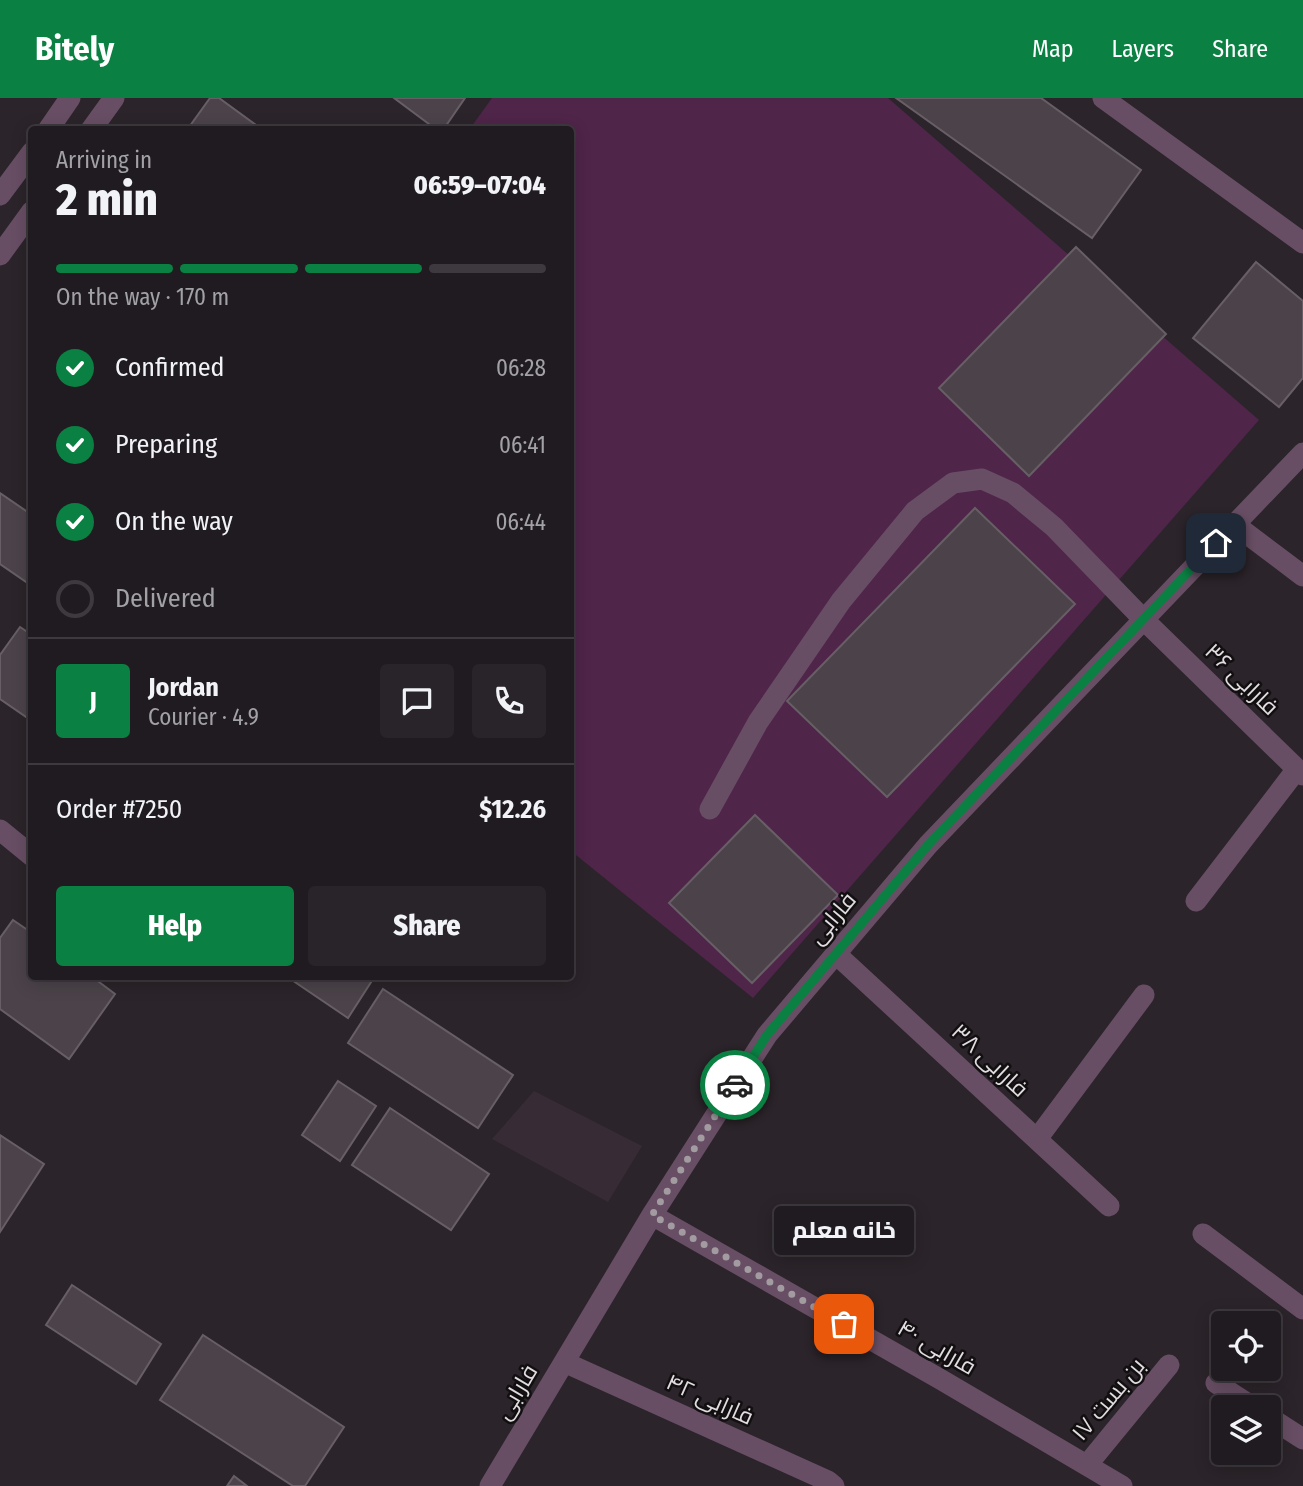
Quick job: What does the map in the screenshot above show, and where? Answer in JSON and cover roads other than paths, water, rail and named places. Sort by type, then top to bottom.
[{"type":"street","points":[[51,126],[72,98],[96,123],[114,98]]},
{"type":"street","points":[[1103,98],[1303,243]]},
{"type":"street","points":[[0,195],[28,157]]},
{"type":"street","points":[[0,255],[28,216]]},
{"type":"street","name":"فارابی","points":[[491,1486],[652,1215],[767,1035],[928,845],[1303,453]]},
{"type":"street","name":"فارابی ۳۶","points":[[710,808],[758,723],[841,601],[915,511],[953,484],[982,480],[1013,493],[1054,527],[1144,620],[1300,772]]},
{"type":"street","points":[[1234,524],[1303,576]]},
{"type":"street","points":[[1196,901],[1300,772]]},
{"type":"street","points":[[0,830],[28,853]]},
{"type":"street","name":"فارابی ۳۸","points":[[836,954],[1109,1206]]},
{"type":"street","points":[[1037,1139],[1144,995]]},
{"type":"street","name":"فارابی ۴۰","points":[[652,1215],[1122,1486]]},
{"type":"street","points":[[1203,1234],[1303,1309]]},
{"type":"street","name":"فارابی ۴۲","points":[[564,1362],[834,1486]]},
{"type":"street","name":"بن بست ۱۷","points":[[1087,1465],[1169,1365]]},
{"type":"street","points":[[1216,1383],[1234,1395]]},
{"type":"street","points":[[1281,1425],[1303,1439]]},
{"type":"place","name":"خانه معلم","points":[[844,1324]]}]
